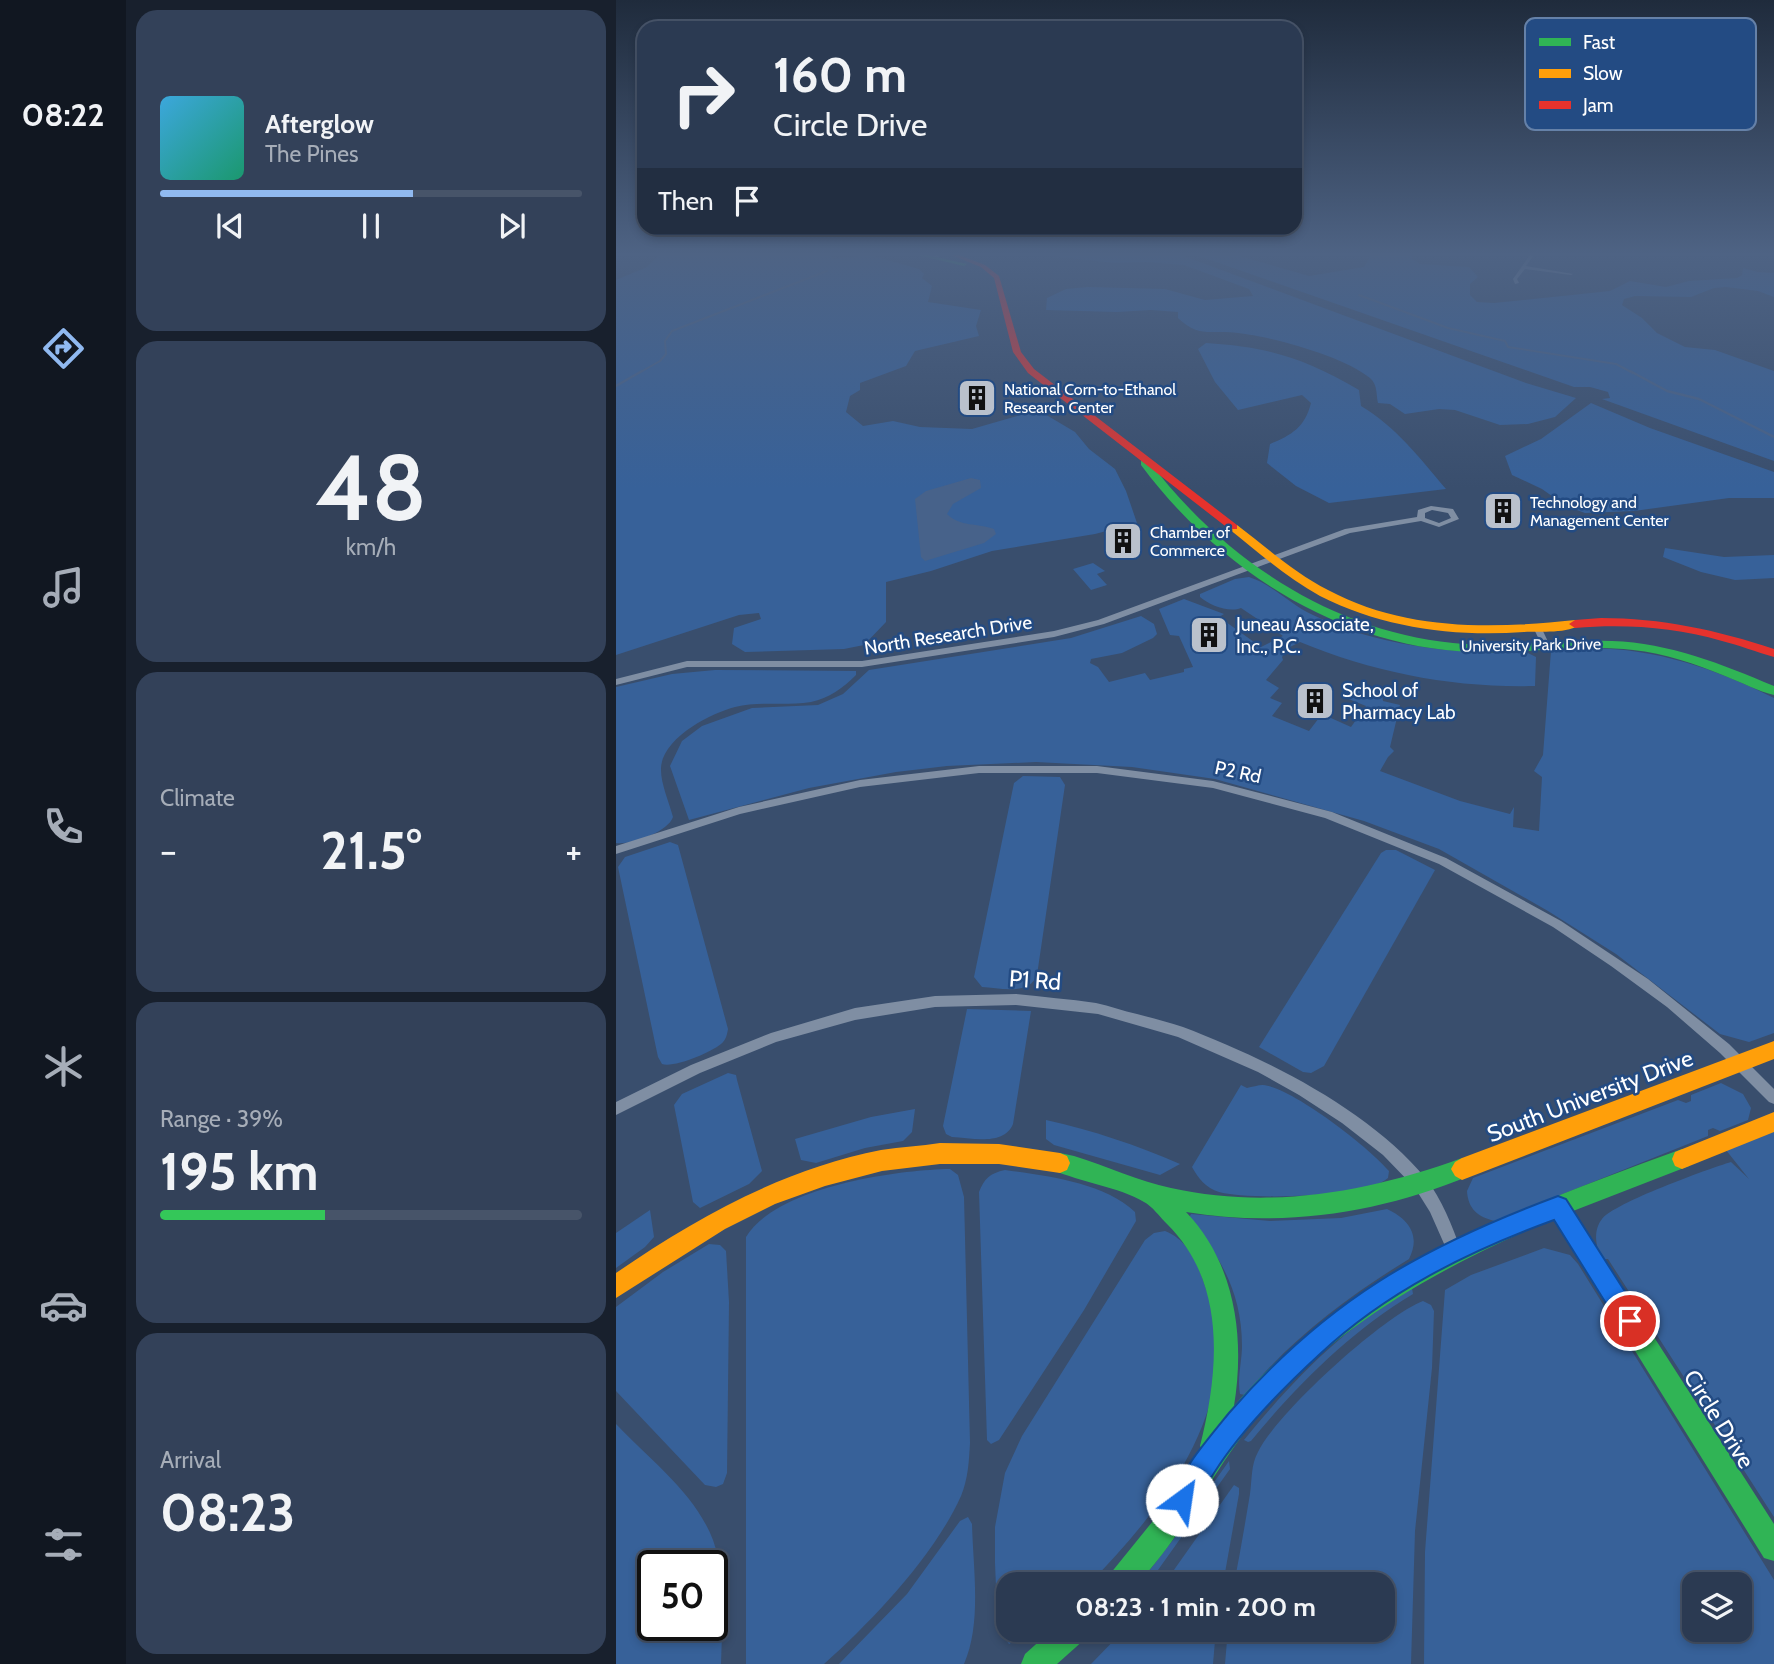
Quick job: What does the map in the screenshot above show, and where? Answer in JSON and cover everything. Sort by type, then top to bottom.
[{"type":"street","name":"University Park Drive","points":[[1012,333],[1017,352],[1024,364],[1316,589],[1376,614],[1418,624],[1464,630],[1538,629],[1604,621],[1650,623],[1724,636],[1774,653]]},
{"type":"street","name":"University Park Drive","points":[[1137,452],[1167,495],[1250,567],[1301,602],[1374,631],[1426,643],[1472,648],[1609,644],[1654,649],[1736,673],[1774,691]]},
{"type":"street","name":"North Research Drive","points":[[616,682],[687,664],[862,664],[1054,634],[1101,622],[1348,531],[1421,519]]},
{"type":"street","points":[[1538,629],[1546,646]]},
{"type":"street","name":"P2 Rd","points":[[616,850],[695,822],[770,801],[845,784],[942,771],[1008,767],[1088,769],[1220,786],[1276,799],[1349,822],[1399,841],[1483,881],[1549,919],[1628,971],[1742,1062],[1774,1098]]},
{"type":"street","name":"P1 Rd","points":[[616,1109],[708,1062],[814,1024],[903,1004],[970,999],[1032,999],[1117,1012],[1161,1024],[1236,1053],[1292,1082],[1343,1116],[1381,1146],[1421,1184],[1454,1250]]},
{"type":"street","name":"South University Drive","points":[[1152,1194],[1241,1207],[1290,1208],[1339,1204],[1421,1184],[1774,1050]]},
{"type":"street","points":[[1129,1572],[1173,1517],[1210,1455],[1265,1392],[1347,1315],[1398,1280],[1454,1250],[1774,1122]]},
{"type":"street","points":[[616,1287],[658,1255],[716,1221],[766,1196],[840,1170],[889,1159],[936,1153],[1021,1155],[1094,1172],[1152,1194],[1180,1221],[1198,1245],[1212,1272],[1224,1302],[1228,1376],[1210,1455]]},
{"type":"street","name":"Circle Drive","points":[[1558,1207],[1774,1548]]},
{"type":"street","points":[[1035,1664],[1060,1642]]},
{"type":"shaded area","points":[[616,333],[978,333],[979,336],[915,351],[906,366],[860,383],[860,390],[850,396],[846,412],[863,426],[893,421],[920,427],[972,429],[1038,410],[1075,432],[1089,449],[1115,469],[1137,523],[1095,534],[992,551],[886,582],[886,622],[864,645],[844,649],[745,652],[732,644],[734,628],[761,619],[759,613],[739,615],[616,655]]},
{"type":"shaded area","points":[[1235,333],[1390,333],[1526,383],[1576,398],[1555,417],[1528,424],[1500,425],[1455,410],[1439,409],[1405,414],[1390,404],[1378,403],[1373,381],[1343,362],[1288,343]]},
{"type":"shaded area","points":[[1418,333],[1657,333],[1685,347],[1715,350],[1774,371],[1774,461],[1602,399],[1610,398],[1608,392],[1590,387],[1574,387]]},
{"type":"shaded area","points":[[1206,343],[1286,356],[1359,390],[1361,406],[1396,433],[1446,489],[1329,503],[1296,486],[1267,463],[1270,444],[1285,437],[1301,424],[1311,403],[1302,395],[1238,410],[1215,382],[1198,349]]},
{"type":"shaded area","points":[[1591,403],[1650,428],[1774,472],[1774,498],[1729,498],[1634,511],[1585,513],[1566,506],[1542,489],[1512,475],[1505,456],[1541,439]]},
{"type":"shaded area","points":[[971,478],[980,480],[981,488],[953,504],[947,514],[963,523],[994,529],[996,534],[984,543],[925,561],[921,557],[915,499],[926,491]]},
{"type":"shaded area","points":[[1665,548],[1724,557],[1774,555],[1774,578],[1735,580],[1701,572],[1663,557]]},
{"type":"shaded area","points":[[1093,563],[1105,571],[1097,574],[1107,585],[1091,590],[1073,569]]},
{"type":"shaded area","points":[[1249,577],[1266,584],[1313,615],[1365,635],[1446,650],[1528,653],[1536,657],[1535,686],[1505,686],[1445,681],[1386,670],[1300,642],[1284,650],[1283,660],[1266,680],[1279,688],[1270,698],[1282,703],[1272,716],[1309,731],[1322,714],[1351,727],[1366,706],[1346,698],[1348,695],[1360,699],[1362,696],[1350,691],[1353,686],[1382,694],[1383,701],[1400,705],[1390,747],[1394,751],[1380,771],[1460,801],[1510,814],[1514,807],[1513,827],[1539,831],[1542,777],[1534,771],[1543,755],[1551,651],[1609,649],[1666,657],[1721,674],[1774,698],[1774,1033],[1749,1042],[1720,1034],[1616,954],[1548,911],[1439,849],[1364,821],[1215,779],[1132,767],[1036,762],[947,766],[896,772],[809,788],[689,820],[670,766],[682,741],[702,726],[752,708],[818,705],[843,694],[869,670],[1071,638],[1141,616],[1154,624],[1157,634],[1153,638],[1122,653],[1091,659],[1090,663],[1098,667],[1109,682],[1145,673],[1150,680],[1184,672],[1184,669],[1193,667],[1179,636],[1170,635],[1159,609],[1184,599],[1224,614],[1219,617],[1261,647],[1283,636],[1241,608],[1231,610],[1219,607],[1200,597],[1200,594],[1235,579]]},
{"type":"shaded area","points":[[715,670],[856,671],[856,675],[835,692],[818,700],[735,707],[713,715],[689,729],[669,748],[663,759],[662,781],[673,817],[670,823],[648,836],[631,842],[616,843],[616,687],[672,674]]},
{"type":"shaded area","points":[[1023,776],[1060,777],[1065,785],[1037,975],[1033,982],[1021,988],[982,987],[974,977],[1014,783]]},
{"type":"shaded area","points":[[670,842],[678,845],[728,1029],[724,1041],[716,1048],[692,1059],[668,1065],[662,1064],[658,1057],[618,867],[625,857]]},
{"type":"shaded area","points":[[1396,850],[1435,870],[1324,1066],[1311,1073],[1303,1072],[1259,1047],[1381,853]]},
{"type":"shaded area","points":[[967,1009],[1031,1011],[1013,1124],[1009,1131],[995,1138],[952,1137],[946,1134],[943,1126]]},
{"type":"shaded area","points":[[728,1073],[736,1075],[762,1171],[749,1184],[700,1208],[693,1202],[674,1105],[682,1094]]},
{"type":"shaded area","points":[[1721,1083],[1743,1094],[1751,1108],[1748,1120],[1720,1131],[1713,1128],[1708,1130],[1708,1136],[1495,1221],[1479,1214],[1469,1203],[1467,1191],[1473,1178],[1678,1100],[1686,1103],[1691,1101],[1691,1095]]},
{"type":"shaded area","points":[[1241,1085],[1247,1088],[1263,1085],[1276,1089],[1311,1107],[1349,1134],[1379,1161],[1389,1171],[1388,1178],[1376,1185],[1357,1190],[1306,1196],[1233,1195],[1210,1188],[1192,1167]]},
{"type":"shaded area","points":[[915,1109],[912,1132],[903,1141],[865,1148],[816,1163],[801,1160],[795,1139],[871,1117]]},
{"type":"shaded area","points":[[1046,1120],[1114,1139],[1180,1164],[1160,1175],[1054,1145],[1046,1139]]},
{"type":"shaded area","points":[[1774,1122],[1774,1517],[1608,1259],[1603,1259],[1596,1239],[1599,1223],[1610,1212],[1683,1179],[1731,1162],[1749,1179],[1722,1145]]},
{"type":"shaded area","points":[[950,1169],[958,1175],[964,1197],[970,1443],[967,1477],[961,1496],[919,1564],[882,1607],[824,1664],[746,1664],[746,1237],[761,1220],[783,1205],[809,1194],[869,1178]]},
{"type":"shaded area","points":[[1005,1170],[1091,1187],[1122,1202],[1135,1212],[1136,1221],[1084,1310],[999,1440],[991,1444],[987,1440],[979,1192],[988,1177]]},
{"type":"shaded area","points":[[1387,1209],[1411,1229],[1414,1243],[1409,1259],[1321,1320],[1281,1355],[1245,1395],[1240,1394],[1241,1327],[1234,1293],[1211,1247],[1189,1218],[1191,1214],[1270,1221],[1341,1218]]},
{"type":"shaded area","points":[[650,1210],[654,1237],[616,1268],[616,1233]]},
{"type":"shaded area","points":[[1165,1231],[1187,1247],[1200,1271],[1217,1320],[1218,1356],[1213,1389],[1204,1421],[1191,1451],[1155,1508],[1100,1572],[996,1572],[996,1587],[995,1527],[1005,1473],[1022,1436],[1145,1240],[1154,1233]]},
{"type":"shaded area","points":[[709,1244],[720,1245],[726,1251],[729,1302],[727,1473],[723,1484],[716,1487],[705,1485],[616,1391],[616,1307],[663,1272]]},
{"type":"shaded area","points":[[1544,1248],[1570,1255],[1578,1264],[1774,1580],[1774,1664],[1424,1664],[1425,1552],[1445,1290],[1471,1275]]},
{"type":"shaded area","points":[[1412,1288],[1413,1294],[1368,1325],[1326,1360],[1287,1399],[1251,1441],[1244,1440],[1281,1397],[1342,1337],[1364,1319]]},
{"type":"shaded area","points":[[1423,1301],[1431,1305],[1434,1311],[1432,1368],[1415,1531],[1411,1664],[1225,1664],[1227,1642],[1395,1642],[1395,1572],[1236,1572],[1252,1472],[1258,1452],[1286,1414],[1308,1391],[1358,1346],[1405,1310]]},
{"type":"shaded area","points":[[616,1424],[671,1478],[695,1507],[716,1550],[637,1550],[637,1641],[722,1641],[721,1664],[616,1664]]},
{"type":"shaded area","points":[[1229,1461],[1230,1469],[1157,1572],[1148,1572]]},
{"type":"shaded area","points":[[1234,1485],[1239,1488],[1225,1572],[1172,1572]]},
{"type":"shaded area","points":[[968,1517],[972,1524],[975,1613],[970,1648],[964,1664],[839,1664],[907,1594],[960,1521]]},
{"type":"shaded area","points":[[1112,1642],[1215,1642],[1213,1664],[1091,1664]]},
{"type":"waterway","points":[[639,373],[660,361],[666,354],[665,341],[671,333]]},
{"type":"waterway","points":[[1468,333],[1505,341],[1508,347],[1616,364],[1633,373]]},
{"type":"waterway","points":[[616,386],[642,371]]},
{"type":"waterway","points":[[1630,371],[1667,391],[1699,399],[1774,437]]},
{"type":"traffic: fast","points":[[1145,463],[1171,496],[1230,550],[1292,596],[1320,611],[1363,628],[1409,640],[1454,647],[1610,644],[1654,649],[1700,662],[1774,691]]},
{"type":"traffic: fast","points":[[1130,1572],[1167,1526],[1216,1450],[1245,1412],[1292,1363],[1341,1322],[1392,1287],[1501,1230],[1682,1159]]},
{"type":"traffic: fast","points":[[1060,1163],[1172,1199],[1246,1208],[1283,1208],[1356,1200],[1392,1192],[1462,1169]]},
{"type":"traffic: fast","points":[[1152,1194],[1186,1228],[1205,1257],[1223,1309],[1226,1364],[1224,1391],[1213,1446]]},
{"type":"traffic: fast","points":[[1558,1207],[1774,1548]]},
{"type":"traffic: fast","points":[[1035,1664],[1060,1642]]},
{"type":"traffic: slow","points":[[1233,527],[1312,586],[1354,607],[1384,617],[1415,624],[1479,630],[1575,624]]},
{"type":"traffic: slow","points":[[1462,1169],[1774,1050]]},
{"type":"traffic: slow","points":[[1682,1159],[1774,1122]]},
{"type":"traffic: slow","points":[[616,1287],[665,1252],[717,1222],[770,1196],[825,1175],[882,1161],[940,1154],[999,1154],[1060,1163]]},
{"type":"traffic: jam","points":[[1012,333],[1017,352],[1031,371],[1233,527]]},
{"type":"traffic: jam","points":[[1575,624],[1626,622],[1676,627],[1726,638],[1774,653]]},
{"type":"place","name":"National Corn-to-Ethanol Research Center","points":[[977,398]]},
{"type":"place","name":"Technology and Management Center","points":[[1503,511]]},
{"type":"place","name":"Chamber of Commerce","points":[[1123,541]]},
{"type":"place","name":"Juneau Associate, Inc., P.C.","points":[[1209,635]]},
{"type":"place","name":"School of Pharmacy Lab","points":[[1315,701]]},
{"type":"route","points":[[1182,1500],[1210,1455],[1250,1408],[1311,1346],[1347,1315],[1398,1280],[1503,1227],[1558,1207],[1630,1321]]}]
